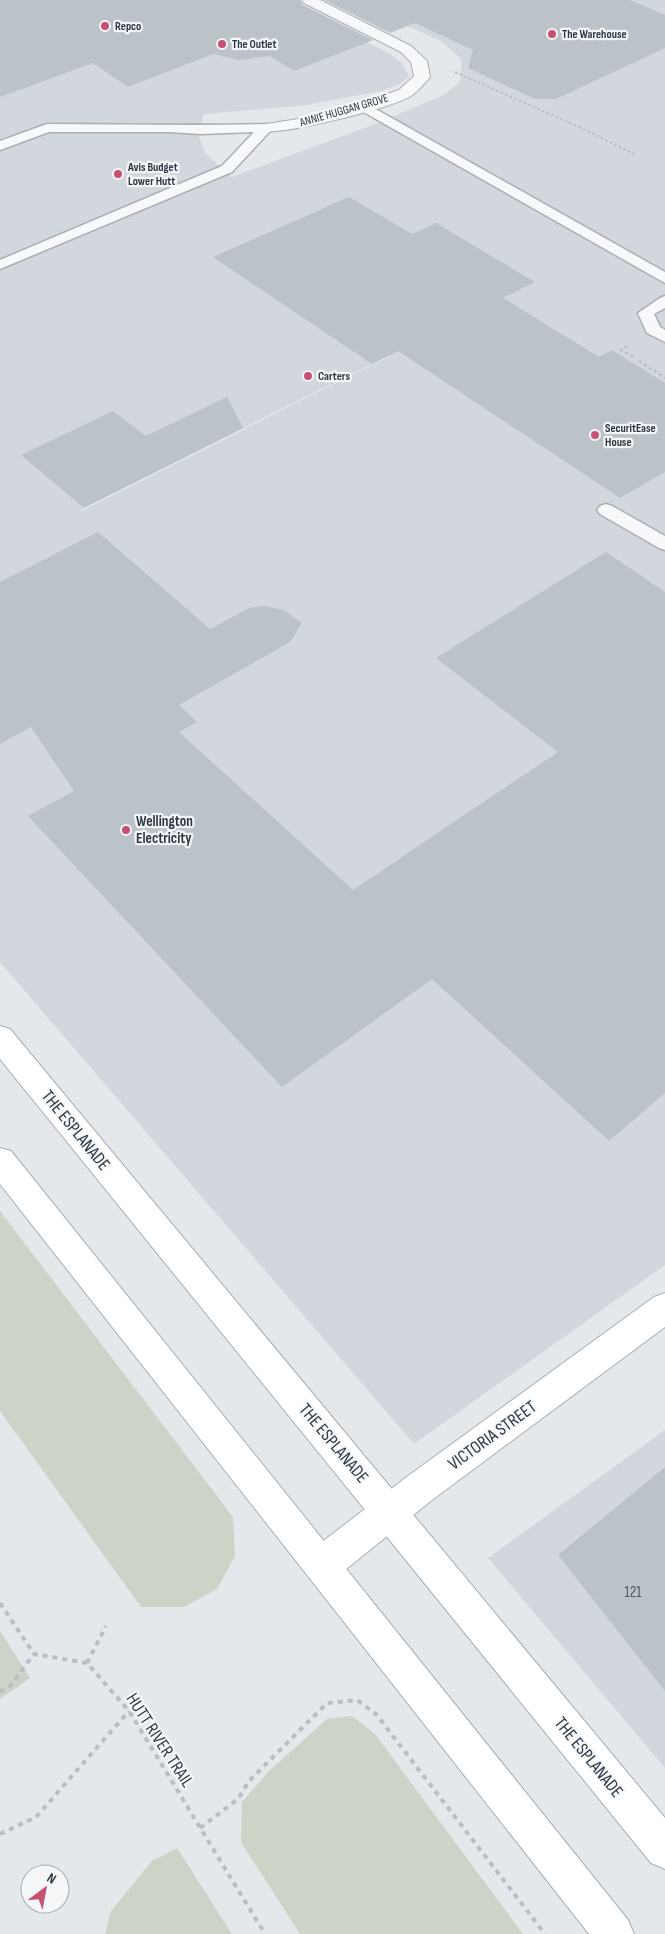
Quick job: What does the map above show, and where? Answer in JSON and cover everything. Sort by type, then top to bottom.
[{"type":"main road","name":"THE ESPLANADE","points":[[0,1038],[390,1511],[665,1849]]},
{"type":"main road","points":[[0,1161],[614,1934]]},
{"type":"main road","name":"VICTORIA STREET","points":[[322,1566],[390,1511],[665,1308]]},
{"type":"street","points":[[309,0],[406,49],[419,61]]},
{"type":"street","name":"ANNIE HUGGAN GROVE","points":[[266,128],[298,124],[365,107],[405,93],[422,77],[419,61]]},
{"type":"lane","points":[[365,107],[665,278]]},
{"type":"lane","points":[[0,146],[47,128],[169,128],[201,130],[266,128]]},
{"type":"lane","points":[[0,265],[227,169],[266,128]]},
{"type":"lane","points":[[665,301],[646,313],[653,330],[665,337]]},
{"type":"lane","points":[[606,510],[665,544]]},
{"type":"path","points":[[419,61],[460,74],[636,155]]},
{"type":"path","points":[[0,1603],[34,1654],[87,1663],[106,1626]]},
{"type":"path","points":[[0,1692],[11,1685],[34,1654]]},
{"type":"path","name":"HUTT RIVER TRAIL","points":[[87,1663],[129,1711],[265,1934]]},
{"type":"path","points":[[200,1828],[238,1799],[249,1781],[327,1704],[356,1700],[376,1714],[545,1934]]},
{"type":"path","points":[[0,1834],[36,1817],[129,1711]]},
{"type":"shaded area","points":[[0,0],[284,0],[390,54],[402,63],[409,77],[400,84],[382,91],[307,105],[204,114],[198,133],[205,153],[232,177],[375,124],[442,96],[461,81],[461,59],[441,41],[348,0],[665,0],[665,1265],[414,1444],[0,962]],"holes":[[[390,356],[77,513],[84,508]]]},
{"type":"shaded area","points":[[665,1430],[665,1768],[488,1558]]},
{"type":"green space","points":[[0,1211],[233,1517],[235,1556],[217,1589],[184,1607],[141,1607],[0,1411]]},
{"type":"green space","points":[[0,1631],[30,1678],[0,1699]]},
{"type":"green space","points":[[352,1716],[375,1734],[523,1934],[300,1934],[241,1842],[242,1802],[270,1770],[327,1719]]},
{"type":"green space","points":[[177,1848],[232,1934],[105,1934],[111,1911],[152,1861]]},
{"type":"building","points":[[0,0],[300,0],[303,5],[373,40],[294,71],[270,56],[239,60],[213,54],[128,87],[93,63],[0,97]]},
{"type":"building","name":"The Warehouse","points":[[324,0],[630,0],[665,15],[665,48],[556,99],[535,99],[468,68],[473,50],[415,23],[390,33]]},
{"type":"building","points":[[349,197],[412,234],[436,223],[535,282],[503,298],[599,357],[612,350],[665,383],[665,472],[620,498],[398,351],[372,364],[213,257]]},
{"type":"building","points":[[227,397],[243,428],[84,508],[21,455],[113,411],[146,436]]},
{"type":"building","points":[[98,532],[210,629],[249,608],[264,606],[284,610],[302,623],[290,642],[179,705],[197,722],[179,732],[353,890],[558,752],[436,658],[606,552],[665,592],[665,1093],[609,1141],[432,979],[282,1087],[28,816],[74,791],[31,727],[0,744],[0,582]]},
{"type":"building","points":[[665,1467],[665,1691],[558,1555]]},
{"type":"place","name":"Repco","points":[[105,26]]},
{"type":"place","name":"The Warehouse","points":[[552,34]]},
{"type":"place","name":"The Outlet","points":[[222,44]]},
{"type":"place","name":"Avis Budget Lower Hutt","points":[[118,174]]},
{"type":"place","name":"Carters","points":[[308,376]]},
{"type":"place","name":"SecuritEase House","points":[[595,435]]},
{"type":"place","name":"Wellington Electricity","points":[[126,830]]}]
